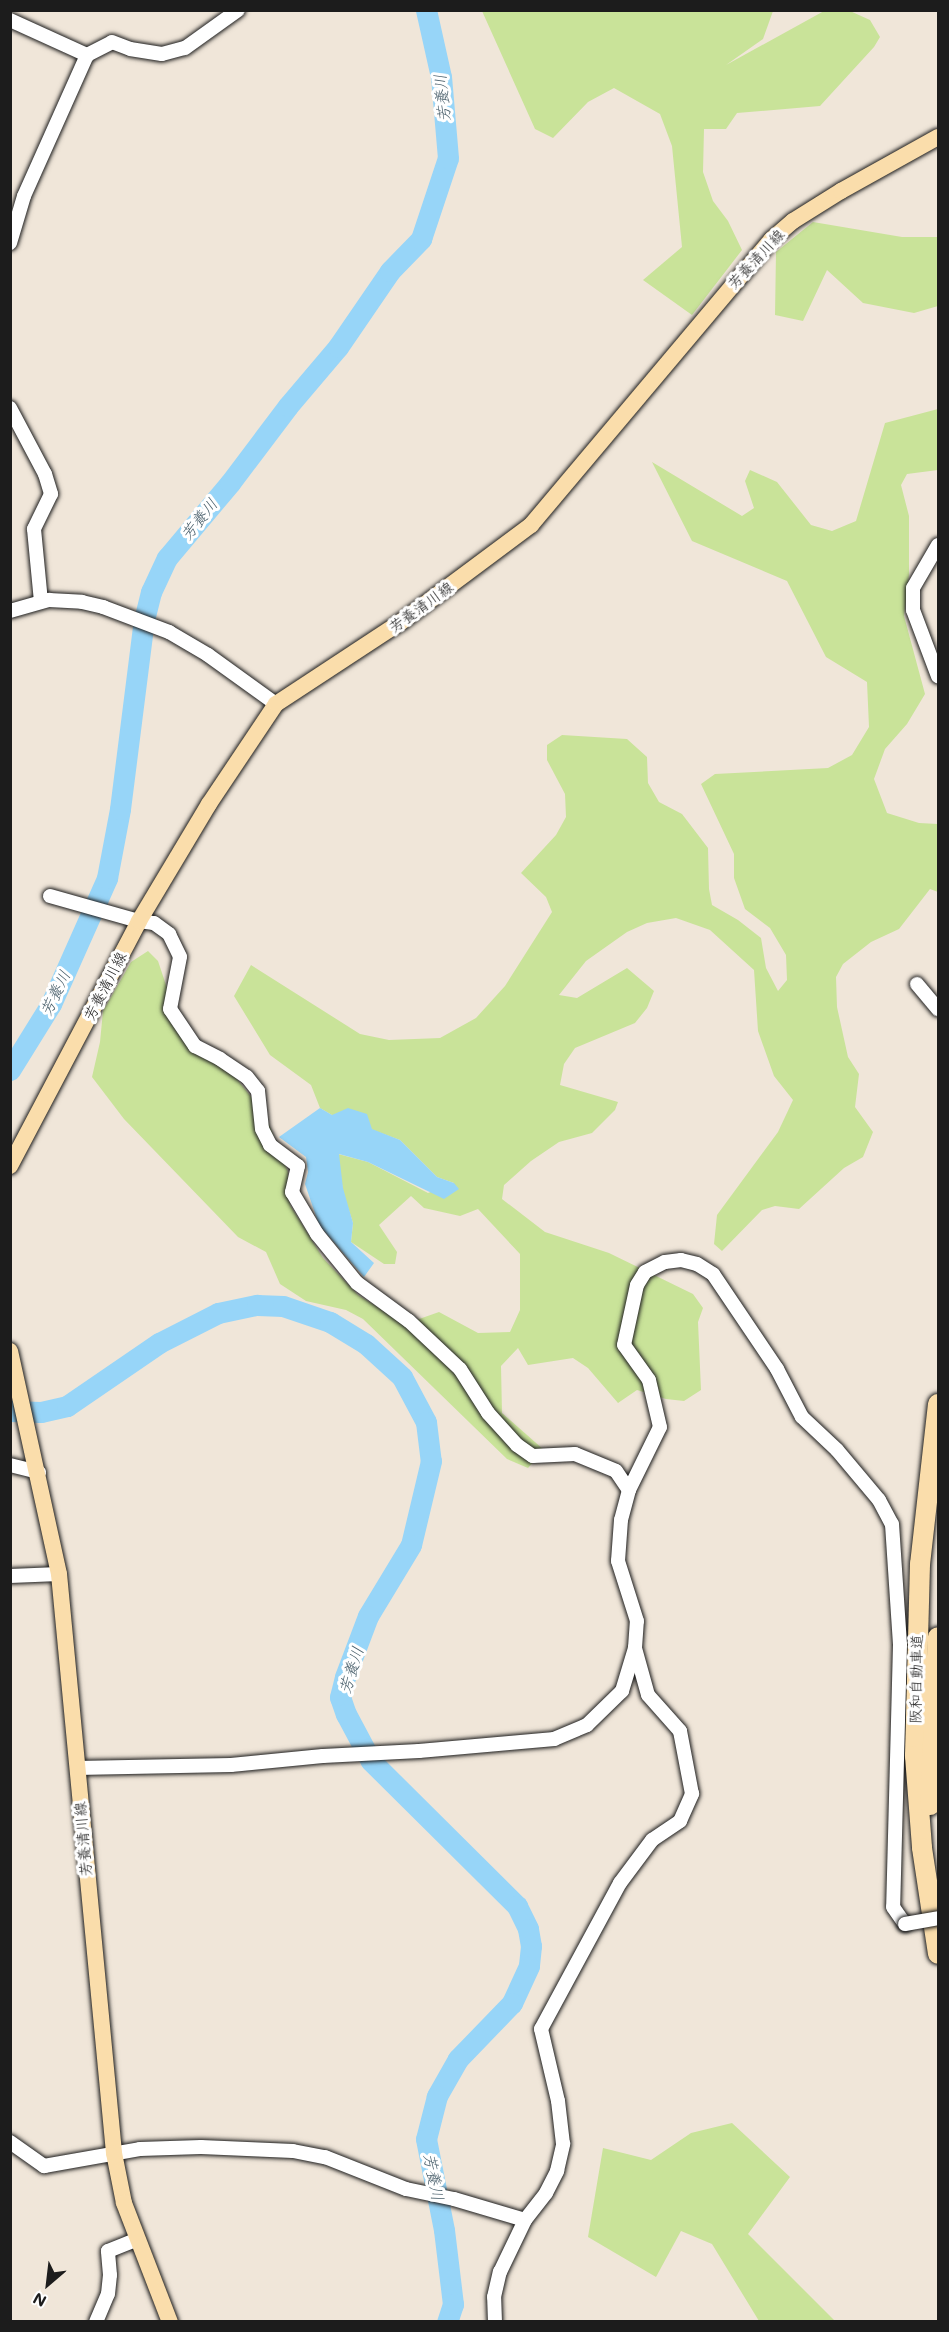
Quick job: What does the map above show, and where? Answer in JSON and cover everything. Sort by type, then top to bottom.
[{"type":"highway","name":"阪和自動車道","points":[[939,1404],[920,1564],[915,1756],[922,1848],[939,1954]]},
{"type":"highway","name":"阪和自動車道","points":[[939,1636],[930,1788],[933,1890],[939,1950]]},
{"type":"main road","name":"芳養清川線","points":[[10,1166],[131,919],[276,704],[401,622],[531,525],[593,454],[739,276],[778,233],[841,191],[939,136]]},
{"type":"main road","name":"芳養清川線","points":[[10,1351],[34,1449],[59,1574],[114,2152],[124,2203],[170,2321]]},
{"type":"street","points":[[10,243],[24,196],[87,55],[112,42],[130,49],[162,54],[185,48],[238,10]]},
{"type":"street","points":[[10,20],[87,55]]},
{"type":"street","points":[[10,191],[24,196]]},
{"type":"street","points":[[10,408],[45,474],[51,494],[34,529],[41,602]]},
{"type":"street","points":[[939,545],[913,588],[913,610],[939,676]]},
{"type":"street","points":[[10,611],[41,602],[82,602],[103,607],[169,632],[208,655],[276,704]]},
{"type":"street","points":[[50,896],[131,919],[154,923],[169,934],[180,957],[170,1009],[195,1046],[247,1077],[258,1091],[262,1129],[270,1145],[298,1166],[292,1192],[317,1234],[357,1283],[409,1321],[460,1369],[488,1413],[517,1445],[533,1456],[576,1454],[616,1471],[629,1490]]},
{"type":"street","points":[[917,984],[939,1009]]},
{"type":"street","points":[[77,1767],[231,1765],[419,1751],[554,1738],[587,1725],[622,1691],[635,1648],[637,1621],[618,1561],[621,1520],[629,1490],[660,1426],[649,1380],[624,1345],[637,1285],[645,1272],[665,1262],[681,1260],[697,1264],[713,1274],[777,1369],[802,1417],[837,1450],[879,1500],[892,1524],[900,1645],[893,1907],[905,1924],[939,1918]]},
{"type":"street","points":[[10,1465],[39,1472]]},
{"type":"street","points":[[10,1576],[59,1574]]},
{"type":"street","points":[[495,2322],[494,2297],[500,2272],[525,2220],[546,2193],[557,2171],[563,2144],[558,2101],[541,2029],[620,1883],[652,1840],[680,1821],[692,1794],[680,1731],[648,1695],[635,1648]]},
{"type":"street","points":[[10,2142],[44,2166],[114,2152],[201,2147],[292,2151],[325,2157],[406,2189],[454,2199],[525,2220]]},
{"type":"street","points":[[96,2322],[108,2294],[110,2275],[108,2251],[137,2239]]},
{"type":"green space","points":[[482,11],[773,11],[763,39],[726,65],[824,11],[850,11],[870,20],[880,37],[874,47],[820,106],[737,113],[726,129],[704,129],[703,172],[713,201],[728,221],[742,250],[692,315],[643,280],[682,247],[672,146],[660,114],[614,88],[588,102],[553,138],[535,129]]},
{"type":"green space","points":[[813,222],[902,237],[938,237],[938,306],[914,313],[863,303],[827,270],[803,321],[775,315],[776,252]]},
{"type":"green space","points":[[938,409],[938,470],[907,474],[901,485],[909,516],[909,575],[904,616],[925,694],[907,724],[885,749],[874,779],[887,813],[919,823],[938,824],[938,892],[930,889],[899,929],[871,942],[843,964],[836,977],[837,1007],[848,1057],[859,1074],[855,1107],[873,1132],[863,1157],[844,1168],[799,1209],[775,1206],[762,1210],[722,1251],[714,1244],[717,1215],[778,1132],[793,1100],[774,1076],[758,1031],[754,970],[710,930],[676,918],[647,923],[627,932],[586,961],[559,995],[577,998],[627,968],[654,991],[647,1008],[635,1023],[575,1048],[564,1064],[560,1085],[618,1102],[615,1110],[592,1133],[559,1142],[531,1161],[504,1185],[502,1199],[545,1232],[609,1253],[693,1294],[703,1308],[698,1322],[701,1390],[684,1401],[666,1399],[637,1390],[618,1403],[588,1368],[573,1358],[528,1365],[518,1348],[501,1366],[502,1413],[544,1450],[528,1468],[507,1459],[363,1319],[346,1310],[306,1301],[280,1284],[266,1252],[238,1237],[124,1119],[92,1077],[100,1042],[103,1011],[131,962],[148,951],[158,961],[185,1042],[232,1073],[265,1114],[288,1172],[290,1205],[323,1258],[358,1295],[405,1324],[439,1312],[478,1333],[510,1332],[520,1310],[520,1254],[478,1209],[460,1216],[424,1208],[411,1196],[379,1225],[397,1252],[395,1264],[384,1264],[351,1242],[353,1223],[343,1192],[338,1154],[368,1162],[428,1193],[454,1183],[437,1177],[400,1140],[332,1115],[320,1108],[311,1085],[270,1055],[234,996],[251,965],[360,1034],[389,1040],[440,1038],[476,1018],[505,986],[552,912],[546,897],[521,873],[556,835],[566,817],[565,794],[547,760],[547,745],[562,735],[627,739],[647,757],[648,783],[659,802],[682,814],[708,848],[709,889],[712,905],[738,920],[761,938],[766,968],[778,991],[787,980],[786,955],[770,928],[745,909],[734,878],[734,854],[701,784],[715,774],[828,768],[852,755],[869,727],[867,682],[826,657],[787,581],[692,541],[652,462],[742,516],[754,508],[745,481],[750,470],[777,482],[811,525],[832,531],[856,521],[885,423]]},
{"type":"green space","points":[[732,2123],[790,2177],[748,2234],[835,2321],[759,2321],[712,2244],[681,2231],[656,2277],[588,2237],[603,2148],[651,2160],[691,2133]]},
{"type":"water","points":[[320,1108],[332,1115],[348,1108],[367,1114],[372,1129],[400,1140],[437,1177],[454,1183],[459,1189],[444,1199],[368,1162],[339,1154],[343,1188],[353,1223],[351,1242],[374,1263],[364,1277],[319,1225],[305,1184],[308,1172],[306,1157],[279,1137]]},
{"type":"waterway","name":"芳養川","points":[[10,1070],[51,1004],[107,878],[120,809],[144,620],[151,592],[167,558],[338,347],[390,271],[421,239],[448,158],[441,77],[426,10]]},
{"type":"waterway","name":"芳養川","points":[[10,1411],[41,1412],[67,1406],[159,1343],[218,1313],[257,1305],[283,1306],[330,1322],[366,1344],[402,1377],[426,1422],[431,1461],[411,1545],[368,1616],[345,1677],[340,1697],[346,1714],[371,1761],[517,1906],[528,1929],[531,1946],[529,1966],[512,2003],[458,2059],[437,2096],[426,2139],[444,2230],[453,2304],[447,2322]]}]
